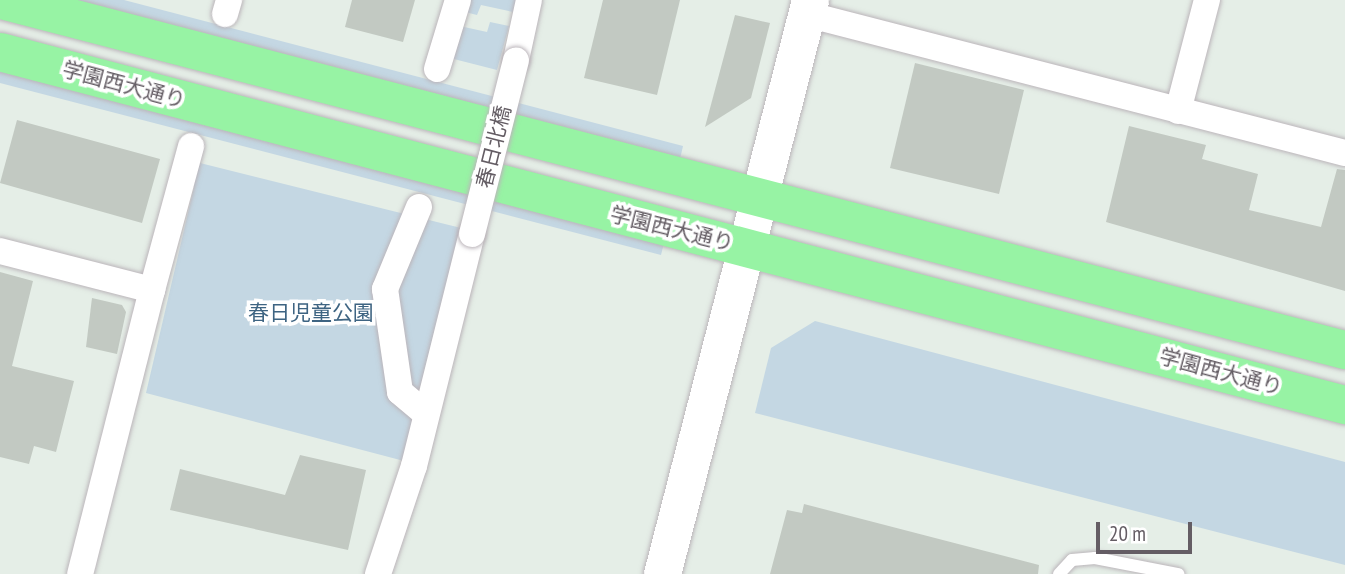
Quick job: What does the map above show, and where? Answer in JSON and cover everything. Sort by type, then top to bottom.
[{"type":"highway","points":[[2,0],[1345,350]]},
{"type":"highway","name":"学園西大通り","points":[[0,52],[1345,405]]},
{"type":"street","points":[[437,69],[458,0]]},
{"type":"street","name":"春日北橋","points":[[378,574],[425,413],[529,0]]},
{"type":"street","points":[[1178,111],[1207,0]]},
{"type":"street","points":[[662,574],[808,7],[1178,111],[1345,153]]},
{"type":"street","points":[[80,574],[191,146]]},
{"type":"street","points":[[419,207],[385,289],[400,392],[425,413]]},
{"type":"street","points":[[0,251],[152,290]]},
{"type":"lane","points":[[1059,574],[1072,560],[1095,558],[1178,574]]},
{"type":"green space","points":[[69,0],[124,0],[683,146],[680,159]]},
{"type":"green space","points":[[466,0],[516,0],[513,12],[481,5],[477,15],[461,11]]},
{"type":"green space","points":[[490,22],[509,26],[497,70],[446,57],[455,25],[487,32]]},
{"type":"green space","points":[[0,70],[664,243],[661,255],[0,83]]},
{"type":"green space","name":"春日児童公園","points":[[192,161],[461,228],[404,461],[146,393],[194,187],[186,184]]},
{"type":"green space","points":[[815,321],[1345,462],[1345,565],[755,413],[771,348]]},
{"type":"building","points":[[352,0],[415,0],[403,42],[345,27]]},
{"type":"building","points":[[603,0],[680,0],[657,95],[584,78]]},
{"type":"building","points":[[735,15],[770,23],[751,98],[705,127]]},
{"type":"building","points":[[915,63],[1024,90],[999,194],[890,168]]},
{"type":"building","points":[[17,120],[160,159],[142,223],[0,183]]},
{"type":"building","points":[[1129,126],[1206,145],[1202,159],[1258,174],[1249,210],[1321,227],[1337,169],[1345,170],[1345,291],[1106,222]]},
{"type":"building","points":[[0,272],[33,281],[12,366],[74,381],[56,452],[34,446],[29,464],[0,457]]},
{"type":"building","points":[[92,298],[122,305],[126,312],[117,354],[86,347]]},
{"type":"building","points":[[300,455],[366,470],[348,550],[170,510],[180,469],[285,495]]},
{"type":"building","points":[[804,504],[1039,565],[1038,574],[770,574],[787,510],[802,513]]}]
